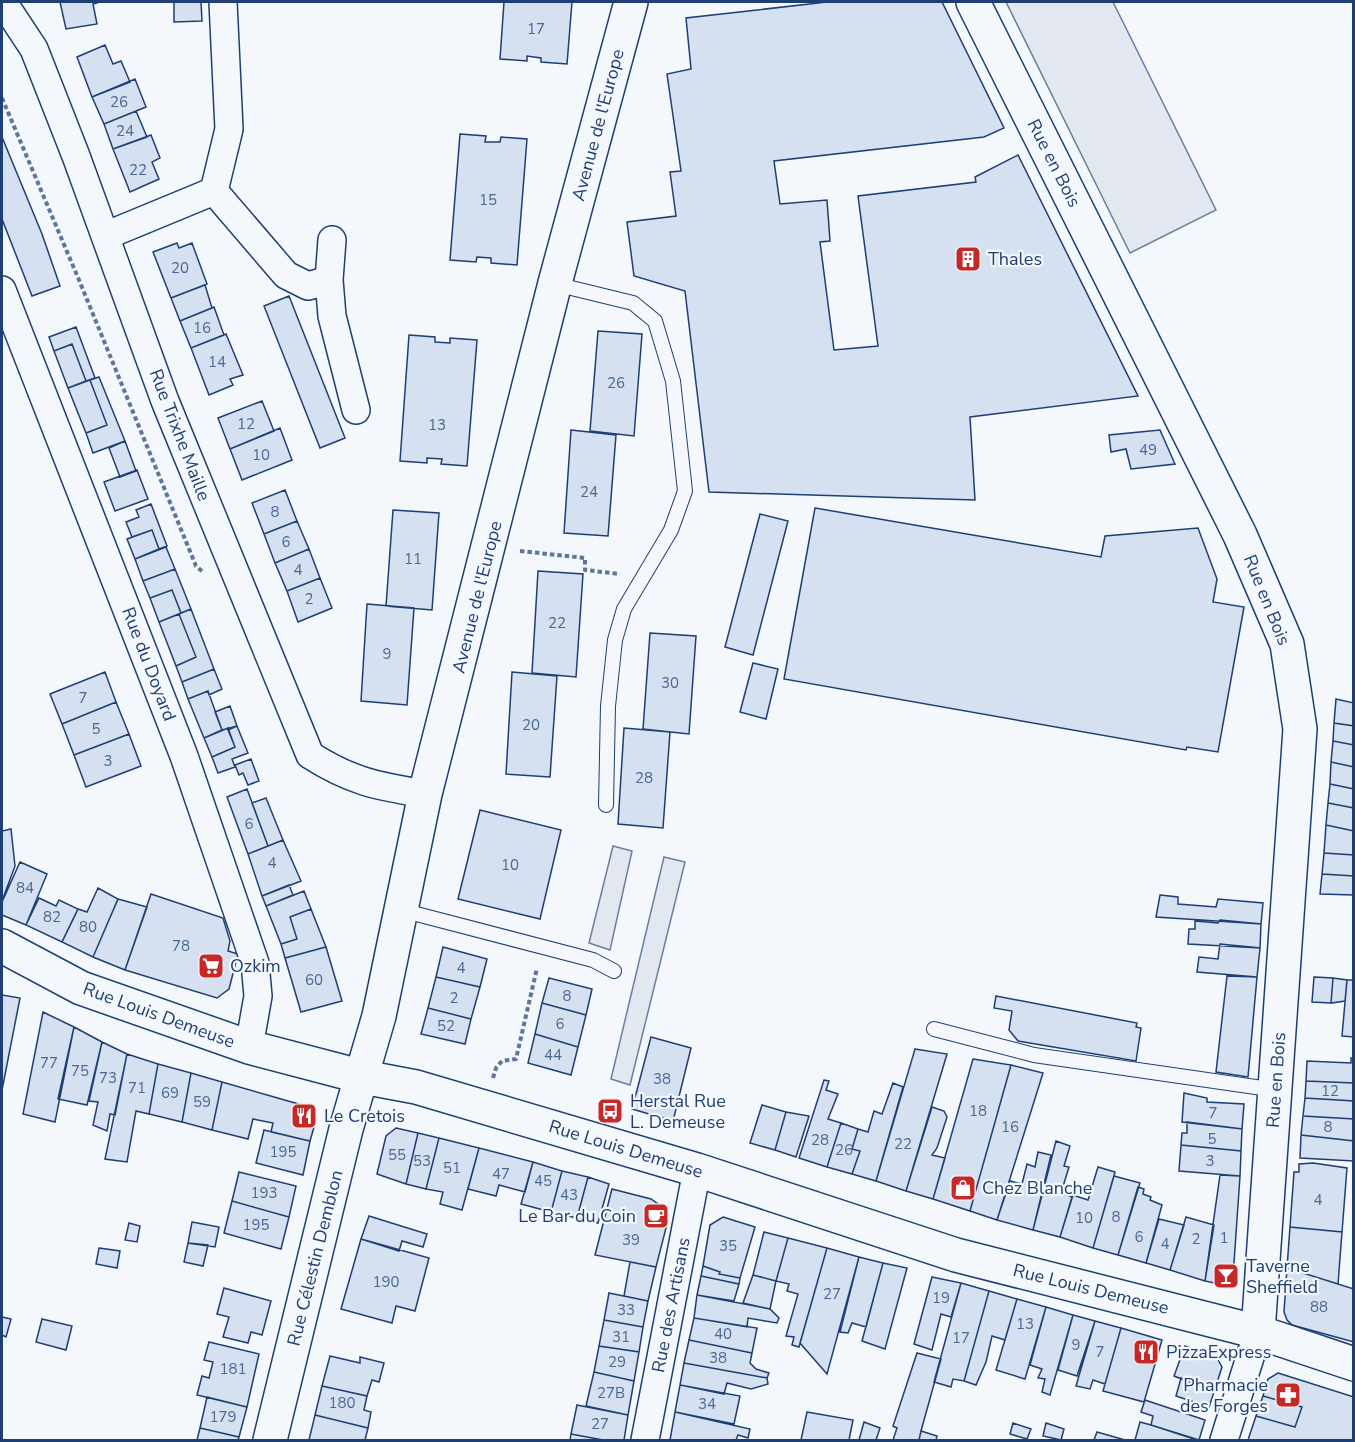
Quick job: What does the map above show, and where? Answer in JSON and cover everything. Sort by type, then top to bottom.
[{"type":"street","points":[[214,191],[229,129],[223,2]]},
{"type":"street","name":"Avenue de l'Europe","points":[[363,1077],[425,794],[555,284],[631,2]]},
{"type":"street","name":"Rue en Bois","points":[[974,2],[1240,535],[1287,644],[1300,729],[1258,1332]]},
{"type":"street","name":"Rue Trixhe Maille","points":[[9,4],[34,49],[165,401],[310,755],[340,775],[379,786],[425,794]]},
{"type":"street","points":[[105,236],[214,191]]},
{"type":"street","points":[[214,191],[286,275],[308,286],[329,280]]},
{"type":"street","points":[[332,240],[329,280],[332,316],[356,410]]},
{"type":"street","name":"Rue du Doyard","points":[[2,290],[184,756],[255,963],[258,996],[249,1047]]},
{"type":"street","name":"Rue Louis Demeuse","points":[[2,946],[81,988],[249,1047],[363,1077],[416,1087],[697,1170],[956,1255],[1258,1332],[1353,1364]]},
{"type":"street","name":"Rue Célestin Demblon","points":[[270,1440],[346,1129],[363,1077]]},
{"type":"street","name":"Rue des Artisans","points":[[645,1440],[697,1170]]},
{"type":"street","points":[[1224,1440],[1258,1332]]},
{"type":"lane","points":[[555,284],[633,303],[655,321],[673,381],[685,491],[671,530],[624,609],[615,640],[608,705],[606,805]]},
{"type":"lane","points":[[401,910],[593,960],[614,971]]},
{"type":"lane","points":[[934,1029],[1034,1055],[1276,1090]]},
{"type":"path","points":[[2,98],[94,319]]},
{"type":"path","points":[[489,548],[585,558],[585,570],[644,576]]},
{"type":"path","points":[[485,1108],[496,1068],[502,1061],[516,1059],[541,946]]},
{"type":"shaded area","points":[[1006,2],[1113,2],[1216,210],[1130,253]]},
{"type":"shaded area","points":[[613,846],[632,851],[610,950],[589,943]]},
{"type":"shaded area","points":[[664,857],[685,862],[630,1085],[611,1079]]},
{"type":"building","points":[[60,2],[100,2],[93,4],[97,24],[66,29]]},
{"type":"building","points":[[174,2],[201,2],[202,21],[174,22]]},
{"type":"building","points":[[504,2],[572,2],[567,64],[541,62],[541,58],[527,56],[527,61],[500,59]]},
{"type":"building","name":"Thales","points":[[827,2],[942,2],[1004,128],[984,137],[774,161],[780,204],[827,200],[830,241],[820,242],[834,350],[878,346],[858,196],[976,182],[975,177],[1018,155],[1138,396],[970,417],[975,500],[709,492],[685,291],[634,276],[627,222],[676,216],[670,172],[681,171],[667,74],[691,69],[686,18]]},
{"type":"building","points":[[105,45],[113,64],[121,61],[130,82],[92,97],[77,57]]},
{"type":"building","points":[[135,79],[146,107],[104,124],[92,97]]},
{"type":"building","points":[[136,111],[147,137],[113,149],[104,124]]},
{"type":"building","points":[[460,134],[486,136],[485,142],[500,142],[501,137],[527,139],[517,265],[491,263],[491,258],[477,257],[476,262],[450,260]]},
{"type":"building","points":[[151,135],[160,158],[152,162],[159,179],[130,192],[113,149]]},
{"type":"building","points":[[2,137],[42,234],[60,286],[32,296],[2,219]]},
{"type":"building","points":[[177,243],[179,248],[192,243],[207,284],[171,298],[153,252]]},
{"type":"building","points":[[205,285],[212,308],[180,321],[171,298]]},
{"type":"building","points":[[289,296],[345,438],[320,448],[264,306]]},
{"type":"building","points":[[214,307],[224,335],[191,348],[180,321]]},
{"type":"building","points":[[76,327],[95,378],[86,381],[72,344],[54,351],[49,337]]},
{"type":"building","points":[[598,331],[642,334],[634,436],[590,431]]},
{"type":"building","points":[[226,334],[243,375],[230,379],[233,385],[209,395],[191,348]]},
{"type":"building","points":[[409,335],[435,337],[435,342],[450,343],[450,338],[477,340],[467,466],[441,464],[442,459],[427,458],[427,463],[400,461]]},
{"type":"building","points":[[72,344],[86,381],[68,388],[54,351]]},
{"type":"building","points":[[99,377],[125,441],[93,453],[86,433],[107,425],[90,380]]},
{"type":"building","points":[[90,380],[107,425],[86,433],[68,388]]},
{"type":"building","points":[[262,401],[274,431],[230,449],[218,418]]},
{"type":"building","points":[[280,428],[292,460],[242,480],[230,449]]},
{"type":"building","points":[[571,430],[616,435],[608,536],[564,533]]},
{"type":"building","points":[[1160,430],[1175,464],[1131,469],[1126,449],[1111,452],[1109,435]]},
{"type":"building","points":[[125,441],[136,471],[120,477],[109,448]]},
{"type":"building","points":[[137,470],[148,499],[115,511],[104,482]]},
{"type":"building","points":[[285,490],[297,521],[264,534],[252,503]]},
{"type":"building","points":[[151,504],[167,546],[159,549],[152,530],[132,537],[126,522],[139,517],[136,510]]},
{"type":"building","points":[[815,508],[1101,557],[1105,536],[1198,528],[1217,579],[1213,602],[1244,607],[1218,752],[1187,747],[1186,750],[784,679]]},
{"type":"building","points":[[393,510],[439,513],[432,610],[386,606]]},
{"type":"building","points":[[760,514],[788,521],[753,655],[725,647]]},
{"type":"building","points":[[297,521],[309,549],[275,563],[264,534]]},
{"type":"building","points":[[152,530],[159,549],[135,559],[127,539]]},
{"type":"building","points":[[166,547],[175,569],[143,581],[135,559]]},
{"type":"building","points":[[309,549],[320,578],[287,591],[275,563]]},
{"type":"building","points":[[175,569],[191,609],[181,613],[172,590],[150,598],[143,581]]},
{"type":"building","points":[[538,571],[583,574],[576,677],[532,673]]},
{"type":"building","points":[[320,578],[332,608],[298,622],[287,591]]},
{"type":"building","points":[[172,590],[181,613],[159,622],[150,598]]},
{"type":"building","points":[[367,604],[414,608],[407,705],[361,701]]},
{"type":"building","points":[[191,609],[214,669],[182,682],[176,666],[196,657],[179,614]]},
{"type":"building","points":[[179,614],[196,657],[176,666],[159,622]]},
{"type":"building","points":[[650,633],[696,636],[689,734],[643,729]]},
{"type":"building","points":[[753,663],[778,669],[766,719],[740,712]]},
{"type":"building","points":[[214,669],[222,689],[209,695],[208,691],[188,699],[182,682]]},
{"type":"building","points":[[105,672],[116,702],[62,724],[50,694]]},
{"type":"building","points":[[512,672],[557,676],[550,777],[506,774]]},
{"type":"building","points":[[208,691],[222,730],[204,738],[188,699]]},
{"type":"building","points":[[1336,699],[1354,703],[1354,726],[1334,723]]},
{"type":"building","points":[[116,702],[129,734],[74,755],[62,724]]},
{"type":"building","points":[[230,706],[237,726],[222,730],[215,712]]},
{"type":"building","points":[[1334,723],[1354,726],[1354,745],[1333,741]]},
{"type":"building","points":[[237,726],[248,753],[232,759],[235,767],[218,773],[212,757],[235,747],[228,730]]},
{"type":"building","points":[[228,728],[235,747],[212,757],[204,738]]},
{"type":"building","points":[[624,728],[670,732],[663,828],[618,824]]},
{"type":"building","points":[[129,734],[141,766],[86,787],[74,755]]},
{"type":"building","points":[[1333,741],[1354,745],[1354,767],[1331,762]]},
{"type":"building","points":[[251,759],[259,781],[248,785],[243,773],[239,775],[235,765]]},
{"type":"building","points":[[1331,762],[1354,767],[1354,789],[1330,784]]},
{"type":"building","points":[[1330,784],[1354,789],[1354,808],[1328,803]]},
{"type":"building","points":[[247,789],[268,846],[248,854],[227,797]]},
{"type":"building","points":[[266,798],[283,840],[268,846],[252,803]]},
{"type":"building","points":[[1328,803],[1354,808],[1354,831],[1326,825]]},
{"type":"building","points":[[480,810],[561,830],[540,919],[458,899]]},
{"type":"building","points":[[1326,825],[1354,831],[1354,855],[1324,853]]},
{"type":"building","points":[[11,829],[15,866],[2,901],[2,831]]},
{"type":"building","points":[[283,840],[301,881],[262,896],[248,854]]},
{"type":"building","points":[[1324,853],[1354,855],[1354,876],[1322,874]]},
{"type":"building","points":[[20,862],[47,874],[26,925],[2,915],[2,902]]},
{"type":"building","points":[[1322,874],[1354,876],[1354,895],[1320,894]]},
{"type":"building","points":[[289,885],[293,895],[266,906],[262,896]]},
{"type":"building","points":[[98,888],[118,899],[93,957],[62,942],[78,909],[87,912]]},
{"type":"building","points":[[304,891],[311,909],[290,917],[297,939],[281,944],[266,906]]},
{"type":"building","points":[[151,894],[223,918],[230,941],[228,951],[238,954],[229,989],[217,998],[125,970]]},
{"type":"building","points":[[1160,895],[1178,897],[1178,904],[1216,907],[1218,899],[1263,903],[1261,924],[1156,917]]},
{"type":"building","points":[[39,898],[56,906],[59,900],[78,909],[62,942],[26,925]]},
{"type":"building","points":[[118,899],[147,907],[125,970],[93,957]]},
{"type":"building","points":[[311,909],[326,947],[285,958],[281,944],[297,939],[290,917]]},
{"type":"building","points":[[1220,920],[1261,924],[1260,948],[1188,944],[1189,929],[1195,929],[1195,921],[1218,923]]},
{"type":"building","points":[[1220,944],[1260,948],[1257,977],[1197,972],[1199,957],[1218,959]]},
{"type":"building","points":[[326,947],[342,1001],[301,1012],[285,958]]},
{"type":"building","points":[[443,947],[487,959],[480,987],[436,977]]},
{"type":"building","points":[[1227,976],[1257,977],[1248,1077],[1216,1072]]},
{"type":"building","points":[[436,977],[480,987],[471,1019],[428,1008]]},
{"type":"building","points":[[1314,977],[1333,978],[1331,1003],[1312,1002]]},
{"type":"building","points":[[549,978],[592,989],[586,1015],[542,1003]]},
{"type":"building","points":[[1333,978],[1347,980],[1345,1001],[1331,1003]]},
{"type":"building","points":[[1347,980],[1354,980],[1354,1037],[1342,1036]]},
{"type":"building","points":[[2,995],[20,998],[2,1090]]},
{"type":"building","points":[[996,996],[1137,1023],[1136,1027],[1141,1028],[1136,1061],[1018,1041],[1009,1030],[1012,1011],[994,1008]]},
{"type":"building","points":[[542,1003],[586,1015],[578,1047],[535,1034]]},
{"type":"building","points":[[428,1008],[471,1019],[465,1044],[421,1034]]},
{"type":"building","points":[[43,1012],[74,1027],[55,1122],[23,1114]]},
{"type":"building","points":[[74,1027],[102,1042],[87,1105],[58,1099]]},
{"type":"building","points":[[535,1034],[578,1047],[571,1075],[528,1063]]},
{"type":"building","points":[[651,1037],[691,1048],[673,1121],[632,1109]]},
{"type":"building","points":[[102,1042],[127,1054],[115,1115],[110,1114],[107,1131],[93,1125],[98,1102],[89,1101]]},
{"type":"building","points":[[915,1049],[947,1054],[906,1191],[876,1181]]},
{"type":"building","points":[[127,1054],[158,1064],[149,1114],[136,1111],[127,1162],[105,1159]]},
{"type":"building","points":[[1351,1058],[1354,1058],[1354,1083],[1306,1081],[1307,1061],[1351,1063]]},
{"type":"building","points":[[973,1059],[1011,1065],[970,1211],[933,1199]]},
{"type":"building","points":[[158,1064],[191,1073],[182,1122],[149,1114]]},
{"type":"building","points":[[1011,1065],[1043,1073],[997,1220],[970,1211]]},
{"type":"building","points":[[191,1073],[222,1082],[212,1130],[182,1122]]},
{"type":"building","points":[[824,1080],[829,1081],[826,1090],[838,1094],[828,1119],[841,1123],[827,1167],[799,1158]]},
{"type":"building","points":[[1306,1081],[1354,1083],[1354,1101],[1305,1098]]},
{"type":"building","points":[[222,1082],[309,1107],[316,1120],[310,1141],[271,1132],[273,1123],[253,1119],[248,1139],[212,1130]]},
{"type":"building","points":[[893,1083],[903,1087],[876,1181],[852,1174],[860,1151],[852,1149],[858,1129],[868,1132],[874,1111],[882,1114]]},
{"type":"building","points":[[1184,1093],[1207,1098],[1207,1102],[1244,1104],[1242,1129],[1182,1122]]},
{"type":"building","points":[[1305,1098],[1354,1101],[1354,1119],[1303,1116]]},
{"type":"building","points":[[762,1105],[786,1112],[775,1150],[750,1143]]},
{"type":"building","points":[[932,1107],[944,1111],[947,1117],[937,1148],[932,1155],[945,1158],[933,1199],[906,1191]]},
{"type":"building","points":[[786,1112],[809,1116],[796,1157],[775,1150]]},
{"type":"building","points":[[1303,1116],[1354,1119],[1354,1141],[1301,1135]]},
{"type":"building","points":[[1187,1122],[1242,1129],[1241,1151],[1181,1145],[1182,1133],[1187,1133]]},
{"type":"building","points":[[841,1123],[858,1129],[852,1149],[860,1151],[852,1174],[827,1167]]},
{"type":"building","points":[[396,1128],[418,1133],[406,1184],[377,1174],[386,1136]]},
{"type":"building","points":[[264,1130],[310,1141],[303,1175],[256,1163]]},
{"type":"building","points":[[418,1133],[439,1138],[426,1189],[406,1184]]},
{"type":"building","points":[[1301,1135],[1354,1141],[1354,1161],[1300,1158]]},
{"type":"building","points":[[439,1138],[479,1148],[462,1210],[440,1204],[443,1192],[426,1189]]},
{"type":"building","points":[[1056,1141],[1070,1146],[1064,1166],[1069,1167],[1061,1193],[1072,1197],[1060,1237],[1033,1230]]},
{"type":"building","points":[[1181,1145],[1241,1151],[1240,1176],[1179,1171]]},
{"type":"building","points":[[479,1148],[533,1162],[525,1192],[499,1185],[496,1196],[468,1189]]},
{"type":"building","points":[[1038,1152],[1051,1155],[1033,1230],[997,1220],[1010,1181],[1022,1184],[1027,1164],[1035,1167]]},
{"type":"building","points":[[533,1162],[562,1171],[551,1212],[521,1204]]},
{"type":"building","points":[[1313,1163],[1347,1168],[1342,1232],[1290,1227],[1294,1172],[1299,1172],[1299,1164]]},
{"type":"building","points":[[1098,1167],[1115,1172],[1093,1248],[1060,1237],[1073,1195],[1088,1200]]},
{"type":"building","points":[[562,1171],[588,1177],[577,1218],[551,1212]]},
{"type":"building","points":[[239,1172],[296,1186],[289,1217],[232,1201]]},
{"type":"building","points":[[1220,1175],[1240,1176],[1233,1277],[1229,1284],[1224,1285],[1205,1281]]},
{"type":"building","points":[[1114,1176],[1140,1183],[1118,1255],[1093,1248]]},
{"type":"building","points":[[588,1177],[609,1184],[598,1223],[577,1218]]},
{"type":"building","points":[[1138,1187],[1144,1189],[1143,1194],[1151,1197],[1150,1200],[1162,1205],[1146,1263],[1118,1255]]},
{"type":"building","points":[[612,1189],[651,1199],[661,1206],[667,1224],[656,1267],[595,1255]]},
{"type":"building","points":[[232,1201],[289,1217],[281,1249],[224,1233]]},
{"type":"building","points":[[369,1216],[427,1234],[423,1247],[402,1241],[399,1251],[361,1239]]},
{"type":"building","points":[[723,1217],[755,1227],[740,1278],[719,1274],[720,1272],[703,1266],[710,1225]]},
{"type":"building","points":[[1186,1217],[1214,1225],[1205,1281],[1170,1270]]},
{"type":"building","points":[[1159,1219],[1184,1225],[1170,1270],[1146,1263]]},
{"type":"building","points":[[192,1222],[219,1227],[215,1247],[188,1243]]},
{"type":"building","points":[[129,1223],[140,1226],[137,1242],[125,1240]]},
{"type":"building","points":[[1290,1227],[1342,1232],[1338,1284],[1287,1268]]},
{"type":"building","points":[[764,1232],[788,1238],[776,1281],[753,1275]]},
{"type":"building","points":[[788,1238],[827,1248],[799,1347],[792,1345],[794,1337],[786,1336],[798,1294],[787,1291],[789,1284],[776,1281]]},
{"type":"building","points":[[361,1239],[429,1258],[415,1311],[396,1306],[392,1323],[341,1309]]},
{"type":"building","points":[[188,1243],[208,1245],[203,1266],[184,1262]]},
{"type":"building","points":[[99,1248],[120,1251],[117,1268],[96,1264]]},
{"type":"building","points":[[827,1248],[859,1257],[827,1374],[800,1343]]},
{"type":"building","points":[[859,1257],[883,1263],[866,1327],[852,1323],[848,1333],[840,1332]]},
{"type":"building","points":[[630,1262],[656,1267],[648,1301],[624,1296]]},
{"type":"building","points":[[883,1263],[907,1268],[885,1349],[862,1341]]},
{"type":"building","points":[[703,1266],[720,1272],[719,1274],[740,1278],[739,1284],[701,1276]]},
{"type":"building","points":[[1287,1268],[1354,1289],[1354,1342],[1292,1325],[1287,1320],[1284,1312]]},
{"type":"building","points":[[753,1275],[776,1281],[770,1309],[743,1303]]},
{"type":"building","points":[[701,1276],[739,1284],[734,1301],[697,1295]]},
{"type":"building","points":[[932,1277],[961,1283],[951,1317],[941,1314],[932,1350],[914,1344]]},
{"type":"building","points":[[961,1283],[989,1291],[964,1381],[953,1379],[951,1387],[934,1382]]},
{"type":"building","points":[[224,1288],[271,1301],[262,1335],[251,1332],[248,1343],[223,1337],[229,1317],[217,1314]]},
{"type":"building","points":[[989,1291],[1017,1299],[1005,1340],[992,1336],[986,1362],[976,1385],[964,1381]]},
{"type":"building","points":[[609,1293],[648,1301],[643,1327],[604,1320]]},
{"type":"building","points":[[697,1295],[770,1309],[779,1318],[777,1323],[748,1318],[747,1327],[694,1318]]},
{"type":"building","points":[[1017,1299],[1046,1307],[1025,1379],[996,1370]]},
{"type":"building","points":[[1046,1307],[1073,1315],[1050,1395],[1042,1392],[1045,1379],[1038,1378],[1042,1369],[1030,1365]]},
{"type":"building","points":[[1073,1315],[1095,1321],[1077,1376],[1058,1370]]},
{"type":"building","points":[[2,1317],[11,1319],[6,1337],[2,1335]]},
{"type":"building","points":[[694,1318],[757,1328],[752,1353],[689,1340]]},
{"type":"building","points":[[42,1319],[72,1326],[66,1350],[36,1342]]},
{"type":"building","points":[[604,1320],[643,1327],[639,1352],[599,1346]]},
{"type":"building","points":[[1095,1321],[1121,1328],[1105,1384],[1093,1380],[1090,1389],[1076,1386]]},
{"type":"building","points":[[1121,1328],[1162,1340],[1144,1402],[1103,1391]]},
{"type":"building","points":[[689,1340],[752,1353],[750,1363],[756,1369],[769,1373],[767,1378],[684,1363]]},
{"type":"building","points":[[209,1342],[259,1354],[247,1407],[197,1395],[202,1376],[209,1378],[213,1362],[204,1360]]},
{"type":"building","points":[[599,1346],[639,1352],[634,1381],[594,1372]]},
{"type":"building","points":[[1185,1346],[1216,1356],[1222,1367],[1214,1392],[1174,1376]]},
{"type":"building","points":[[917,1353],[941,1359],[919,1440],[893,1440],[897,1428],[893,1426]]},
{"type":"building","points":[[330,1356],[360,1363],[360,1357],[384,1363],[379,1382],[372,1380],[367,1396],[322,1386]]},
{"type":"building","points":[[684,1363],[767,1378],[768,1384],[751,1389],[727,1383],[724,1394],[680,1385]]},
{"type":"building","points":[[594,1372],[634,1381],[628,1415],[586,1406]]},
{"type":"building","points":[[1278,1373],[1354,1397],[1354,1440],[1248,1440],[1256,1416],[1295,1427],[1302,1407],[1263,1396],[1268,1379]]},
{"type":"building","points":[[1181,1378],[1214,1392],[1209,1407],[1176,1396]]},
{"type":"building","points":[[680,1385],[740,1396],[734,1424],[675,1412]]},
{"type":"building","points":[[322,1386],[367,1396],[364,1410],[371,1412],[368,1428],[315,1415]]},
{"type":"building","points":[[1263,1396],[1302,1407],[1295,1427],[1256,1416]]},
{"type":"building","points":[[207,1397],[247,1407],[239,1437],[200,1428]]},
{"type":"building","points":[[1145,1400],[1205,1420],[1199,1440],[1151,1425],[1153,1416],[1141,1412]]},
{"type":"building","points":[[577,1405],[628,1415],[624,1440],[603,1440],[571,1434]]},
{"type":"building","points":[[675,1412],[750,1429],[748,1438],[738,1435],[736,1440],[670,1440]]},
{"type":"building","points":[[807,1412],[853,1420],[849,1440],[801,1440]]},
{"type":"building","points":[[315,1415],[368,1428],[365,1440],[309,1440]]},
{"type":"building","points":[[864,1422],[880,1428],[876,1440],[859,1440]]},
{"type":"building","points":[[1140,1422],[1151,1425],[1197,1440],[1135,1440]]},
{"type":"building","points":[[1013,1423],[1031,1429],[1027,1439],[1010,1434]]},
{"type":"building","points":[[1046,1423],[1064,1429],[1061,1440],[1043,1436]]},
{"type":"building","points":[[200,1428],[239,1437],[238,1440],[197,1440]]},
{"type":"building","points":[[921,1431],[937,1436],[936,1440],[919,1440]]},
{"type":"building","points":[[1097,1432],[1125,1440],[1094,1440]]},
{"type":"building","points":[[571,1434],[603,1440],[570,1440]]},
{"type":"place","name":"Thales","points":[[968,259]]},
{"type":"place","name":"Ozkim","points":[[211,966]]},
{"type":"place","name":"Herstal Rue L. Demeuse","points":[[610,1111]]},
{"type":"place","name":"Le Cretois","points":[[304,1116]]},
{"type":"place","name":"Chez Blanche","points":[[963,1188]]},
{"type":"place","name":"Le Bar du Coin","points":[[656,1216]]},
{"type":"place","name":"Taverne Sheffield","points":[[1226,1276]]},
{"type":"place","name":"PizzaExpress","points":[[1146,1352]]},
{"type":"place","name":"Pharmacie des Forges","points":[[1288,1395]]}]
